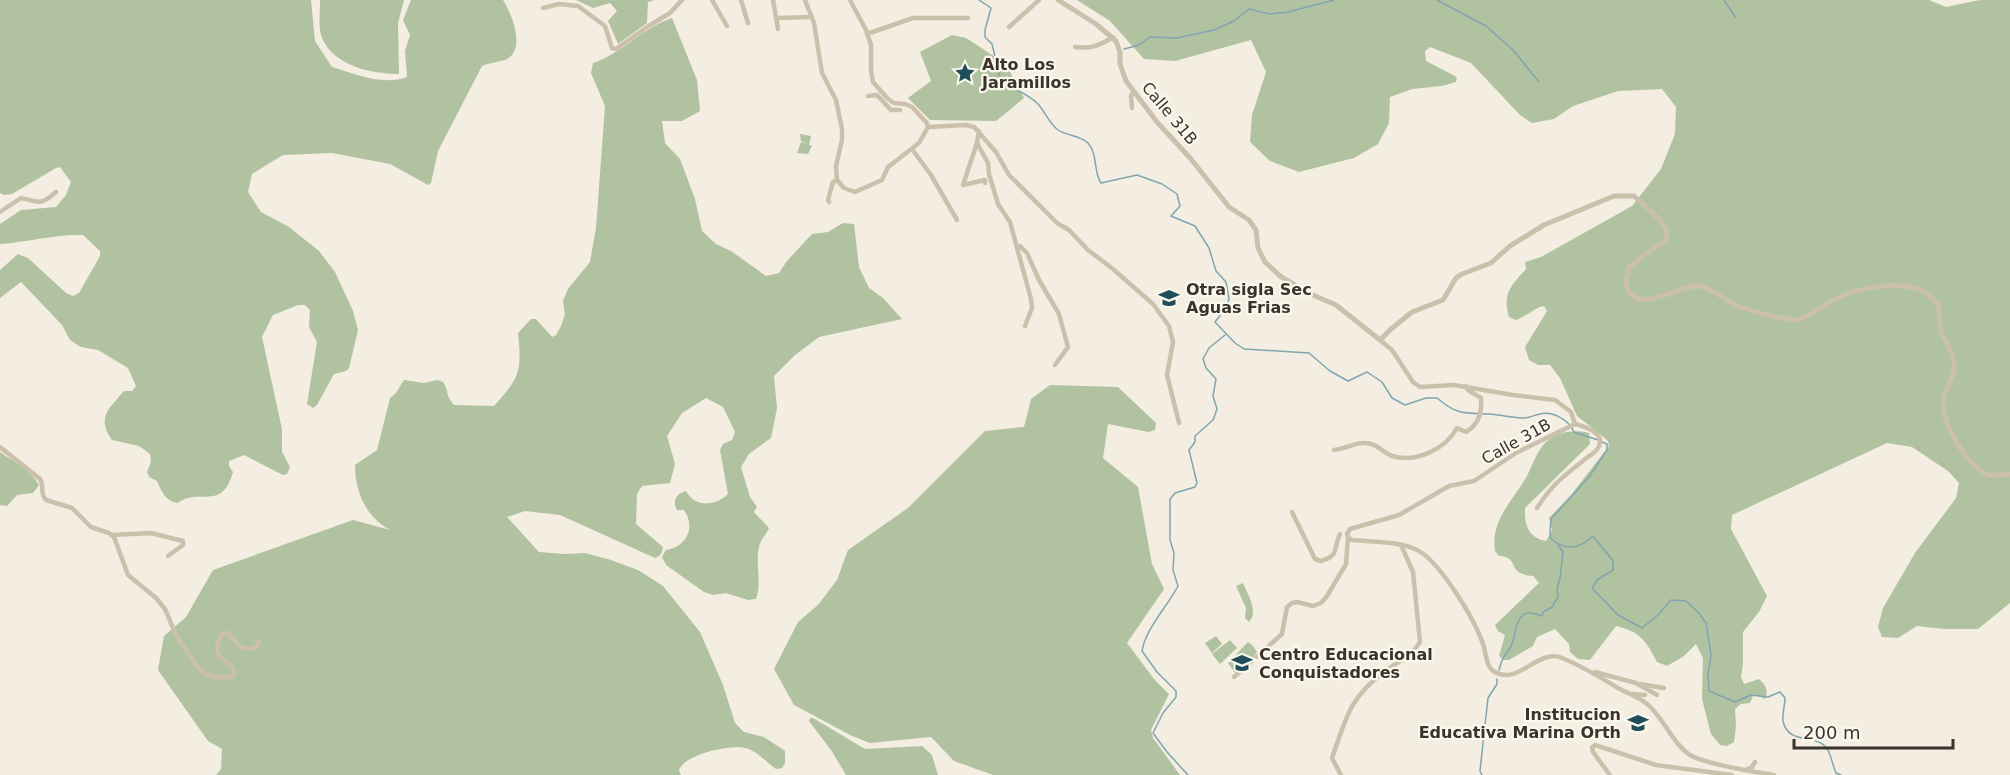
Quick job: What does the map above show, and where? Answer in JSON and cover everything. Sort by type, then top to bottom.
[{"type":"street","points":[[543,8],[559,4],[578,6],[605,26],[612,48],[616,49],[670,14],[682,0]]},
{"type":"street","points":[[712,0],[727,27]]},
{"type":"street","points":[[741,0],[748,23]]},
{"type":"street","points":[[772,0],[778,18],[778,29]]},
{"type":"street","points":[[805,0],[812,16],[822,73],[836,100],[842,129],[836,166],[837,180],[844,188],[858,191],[882,180],[888,167],[912,149],[922,139],[928,128],[927,123],[912,107],[894,103],[877,88],[871,76],[872,57],[867,34],[850,0]]},
{"type":"street","points":[[1009,27],[1039,0]]},
{"type":"street","points":[[1058,0],[1113,37],[1100,46],[1075,47]]},
{"type":"street","points":[[778,18],[812,16]]},
{"type":"street","points":[[867,34],[913,18],[968,18]]},
{"type":"street","name":"Calle 31B","points":[[1113,37],[1120,52],[1123,75],[1134,92],[1229,207],[1249,220],[1256,230],[1258,248],[1265,262],[1280,276],[1305,292],[1336,305],[1392,350],[1413,382],[1418,385],[1466,386],[1556,400],[1570,412],[1573,426],[1516,453],[1474,481],[1449,486],[1399,515],[1350,530],[1348,537]]},
{"type":"street","points":[[1132,108],[1131,96],[1134,92]]},
{"type":"street","points":[[868,96],[877,95],[891,110],[900,110]]},
{"type":"street","points":[[928,128],[966,124],[979,131],[1000,157],[1009,175],[1057,223],[1069,230],[1084,246],[1153,304],[1166,321],[1173,342],[1167,375],[1179,423]]},
{"type":"street","points":[[979,131],[963,186],[985,180],[985,183]]},
{"type":"street","points":[[976,143],[988,163],[998,204],[1010,222],[1018,244],[1032,308],[1025,326]]},
{"type":"street","points":[[912,149],[931,175],[957,220]]},
{"type":"street","points":[[830,202],[828,200],[833,182],[837,180]]},
{"type":"street","points":[[0,212],[21,198],[40,202],[45,201],[56,192]]},
{"type":"street","points":[[1380,340],[1412,312],[1443,300],[1456,278],[1461,274],[1491,263],[1510,246],[1544,225],[1614,196],[1634,196],[1662,223],[1668,232],[1664,241],[1630,266],[1626,284],[1629,292],[1638,299],[1647,300],[1696,286],[1705,288],[1738,305],[1797,320],[1803,319],[1835,298],[1855,290],[1899,286],[1923,292],[1938,304],[1942,333],[1951,349],[1954,361],[1953,380],[1944,398],[1943,406],[1950,432],[1965,453],[1984,473],[1994,476],[2010,474]]},
{"type":"street","points":[[1018,244],[1027,253],[1039,280],[1059,314],[1068,347],[1055,365]]},
{"type":"street","points":[[1334,450],[1361,443],[1371,444],[1388,455],[1413,459],[1434,450],[1446,442],[1457,429],[1466,432],[1473,428],[1480,416],[1481,398],[1468,390],[1466,386]]},
{"type":"street","points":[[1537,508],[1550,488],[1592,454],[1600,441],[1594,431],[1573,426]]},
{"type":"street","points":[[0,447],[40,479],[43,484],[44,498],[72,508],[91,527],[112,535],[151,534],[183,541],[183,544],[168,556]]},
{"type":"street","points":[[1292,512],[1315,559],[1321,561],[1333,556],[1337,550],[1340,534]]},
{"type":"street","points":[[112,535],[128,575],[164,607],[176,635],[195,664],[207,675],[228,677],[234,674],[233,668],[218,653],[218,644],[222,634],[229,633],[238,645],[248,650],[256,647],[260,641]]},
{"type":"street","points":[[1234,676],[1282,634],[1287,607],[1297,602],[1313,606],[1321,603],[1327,596],[1346,564],[1348,537],[1352,540],[1401,545],[1417,549],[1455,591],[1475,625],[1491,670],[1497,674],[1511,674],[1526,669],[1541,658],[1558,656],[1590,670],[1647,704],[1689,754],[1699,759],[1746,770],[1751,774],[1774,775]]},
{"type":"street","points":[[1341,775],[1332,758],[1352,703],[1383,672],[1416,650],[1420,642],[1413,572],[1401,545]]},
{"type":"street","points":[[1590,670],[1664,688]]},
{"type":"street","points":[[1636,683],[1657,695]]},
{"type":"street","points":[[1632,695],[1645,695]]},
{"type":"street","points":[[1610,775],[1593,752],[1592,747],[1595,745],[1656,765],[1732,775]]},
{"type":"street","points":[[1746,770],[1755,762]]},
{"type":"green space","points":[[0,0],[311,0],[315,41],[332,67],[369,78],[388,80],[407,77],[405,51],[410,35],[403,20],[411,0],[503,0],[516,32],[515,49],[512,55],[505,60],[482,66],[438,151],[431,183],[428,185],[390,164],[332,153],[283,155],[252,174],[248,192],[261,212],[289,227],[319,251],[335,272],[353,311],[358,330],[349,368],[334,374],[317,405],[313,408],[307,404],[317,342],[309,327],[310,310],[305,305],[298,305],[273,315],[262,337],[282,429],[282,452],[290,467],[287,474],[283,475],[244,455],[229,461],[233,472],[223,491],[209,497],[194,497],[178,503],[170,500],[164,495],[157,481],[149,477],[147,472],[151,462],[150,454],[139,446],[112,440],[107,432],[105,419],[109,408],[124,391],[132,391],[136,386],[128,368],[98,350],[81,347],[70,340],[62,325],[21,282],[0,298],[0,270],[18,254],[28,258],[66,293],[73,296],[79,293],[100,256],[100,251],[83,235],[0,244],[0,224],[21,210],[56,207],[66,195],[71,182],[60,167],[12,194],[0,193]]},
{"type":"green space","points":[[320,0],[404,0],[398,23],[399,74],[366,70],[345,62],[335,55],[322,38]]},
{"type":"green space","points":[[576,0],[654,0],[648,2],[647,23],[618,44],[608,21],[617,11],[610,3],[593,8]]},
{"type":"green space","points":[[1077,0],[1929,0],[1946,7],[1980,0],[2010,0],[2010,603],[1978,629],[1917,626],[1898,638],[1882,637],[1878,627],[1883,608],[1915,553],[1956,498],[1959,483],[1948,471],[1912,447],[1887,443],[1732,515],[1731,529],[1767,596],[1759,612],[1743,632],[1741,677],[1744,684],[1759,679],[1765,685],[1767,693],[1765,699],[1754,694],[1750,703],[1741,704],[1735,709],[1734,742],[1727,746],[1720,745],[1711,734],[1702,699],[1703,658],[1696,644],[1684,656],[1667,666],[1657,662],[1646,643],[1637,634],[1616,626],[1590,660],[1578,659],[1570,652],[1569,644],[1555,629],[1537,637],[1533,646],[1509,660],[1504,660],[1499,656],[1505,635],[1498,631],[1495,625],[1539,583],[1533,576],[1519,572],[1510,559],[1499,556],[1495,551],[1494,540],[1499,520],[1527,476],[1537,454],[1549,439],[1566,432],[1589,433],[1590,444],[1525,508],[1528,529],[1535,537],[1546,541],[1552,530],[1549,518],[1571,495],[1609,446],[1608,441],[1577,416],[1560,378],[1550,365],[1538,365],[1529,360],[1525,347],[1547,311],[1544,306],[1516,320],[1509,317],[1507,296],[1512,285],[1526,269],[1525,262],[1541,257],[1632,206],[1661,169],[1675,134],[1676,107],[1662,89],[1618,91],[1573,106],[1554,119],[1532,123],[1520,115],[1471,63],[1430,47],[1425,51],[1426,61],[1455,76],[1456,82],[1412,89],[1390,97],[1389,123],[1378,144],[1354,158],[1299,172],[1270,161],[1250,142],[1252,115],[1266,72],[1251,40],[1175,61],[1144,59],[1110,21]]},
{"type":"green space","points":[[672,18],[697,80],[700,111],[682,121],[662,121],[665,143],[680,159],[695,199],[702,231],[716,244],[731,251],[766,276],[779,273],[812,234],[828,232],[843,223],[854,224],[859,267],[869,288],[883,298],[902,319],[819,337],[795,355],[774,376],[777,408],[771,438],[749,454],[741,467],[750,497],[757,507],[754,512],[769,528],[759,548],[759,584],[756,599],[748,600],[726,593],[713,595],[704,592],[666,565],[662,557],[666,550],[684,541],[689,529],[688,516],[684,510],[677,510],[675,501],[677,496],[686,491],[690,497],[700,503],[712,503],[728,494],[720,450],[723,444],[732,440],[735,432],[723,407],[706,398],[682,413],[667,436],[675,464],[670,483],[642,486],[637,494],[636,524],[663,547],[659,556],[655,558],[560,515],[525,511],[507,517],[539,552],[585,553],[611,560],[638,570],[663,586],[700,632],[723,685],[735,723],[744,732],[764,737],[785,751],[785,763],[782,768],[776,769],[749,749],[732,748],[710,751],[690,759],[679,770],[681,775],[216,775],[221,769],[222,749],[208,741],[158,670],[164,636],[186,617],[213,570],[353,520],[390,530],[368,511],[357,485],[355,465],[377,450],[390,398],[404,380],[424,383],[437,380],[443,382],[454,405],[494,406],[509,388],[517,373],[520,357],[518,333],[531,319],[536,319],[552,337],[556,335],[565,314],[563,301],[568,289],[590,262],[596,228],[605,106],[591,73],[593,63],[614,53],[652,27]]},
{"type":"green space","points":[[952,35],[966,38],[1006,64],[1024,98],[996,121],[930,120],[908,98],[931,81],[920,52]]},
{"type":"green space","points":[[800,134],[811,136],[809,145],[812,146],[808,154],[797,153],[801,142],[808,144],[801,141]]},
{"type":"green space","points":[[1050,385],[1118,387],[1156,423],[1155,430],[1149,432],[1108,424],[1103,458],[1138,487],[1152,564],[1164,589],[1127,643],[1154,679],[1169,694],[1151,730],[1153,738],[1180,775],[993,775],[954,761],[931,737],[870,743],[794,705],[774,669],[798,622],[818,605],[837,580],[848,550],[908,508],[985,431],[1024,427],[1031,399]]},
{"type":"green space","points":[[0,452],[27,471],[39,485],[33,493],[17,495],[7,506],[0,505]]},
{"type":"green space","points":[[1243,583],[1253,608],[1249,622],[1245,618],[1246,608],[1236,586]]},
{"type":"green space","points":[[1216,636],[1222,644],[1212,653],[1205,643]]},
{"type":"green space","points":[[1230,640],[1237,648],[1220,664],[1212,654]]},
{"type":"green space","points":[[1248,642],[1257,652],[1245,666],[1235,673],[1228,663]]},
{"type":"green space","points":[[810,718],[865,749],[922,746],[932,755],[938,775],[846,775],[809,721]]},
{"type":"waterway","points":[[979,0],[991,8],[985,37],[992,44],[1001,82],[1034,100],[1058,130],[1081,138],[1088,143],[1093,152],[1101,183],[1137,175],[1162,184],[1177,194],[1180,206],[1171,216],[1195,226],[1209,248],[1216,271],[1226,282],[1229,299],[1226,308],[1215,322],[1235,343],[1244,349],[1309,353],[1330,371],[1348,381],[1367,372],[1382,382],[1392,398],[1405,405],[1426,398],[1437,398],[1450,408],[1467,413],[1524,418],[1545,413],[1564,420],[1574,432],[1598,440]]},
{"type":"waterway","points":[[1124,49],[1139,45],[1150,37],[1177,38],[1214,30],[1234,21],[1249,9],[1269,14],[1288,12],[1334,0]]},
{"type":"waterway","points":[[1437,0],[1486,26],[1513,50],[1539,82]]},
{"type":"waterway","points":[[1724,0],[1736,18]]},
{"type":"waterway","points":[[1188,775],[1153,733],[1163,713],[1176,697],[1176,691],[1157,672],[1142,651],[1152,626],[1178,586],[1173,570],[1174,553],[1170,540],[1170,499],[1175,493],[1195,487],[1197,483],[1189,450],[1195,442],[1195,436],[1213,420],[1217,409],[1213,396],[1216,379],[1206,368],[1203,359],[1209,348],[1225,335]]},
{"type":"waterway","points":[[1602,442],[1607,444],[1607,450],[1589,477],[1551,519],[1551,539],[1572,547],[1583,544],[1593,536],[1613,561],[1613,570],[1597,580],[1592,588],[1618,615],[1642,628],[1671,600],[1686,601],[1706,623],[1711,655],[1708,674],[1709,691],[1735,702],[1751,695],[1768,697],[1780,692],[1785,698],[1783,721],[1786,729],[1791,734],[1817,741],[1823,745],[1828,750],[1836,773],[1841,775]]},
{"type":"waterway","points":[[1499,670],[1512,644],[1520,618],[1527,613],[1542,616],[1543,612],[1552,607],[1558,597],[1557,589],[1563,552],[1558,545]]},
{"type":"waterway","points":[[1482,775],[1480,771],[1488,698],[1497,684],[1497,679]]},
{"type":"place","name":"Alto Los Jaramillos","points":[[965,73]]},
{"type":"place","name":"Otra sigla Sec Aguas Frias","points":[[1169,298]]},
{"type":"place","name":"Centro Educacional Conquistadores","points":[[1242,663]]},
{"type":"place","name":"Institucion Educativa Marina Orth","points":[[1638,723]]}]
